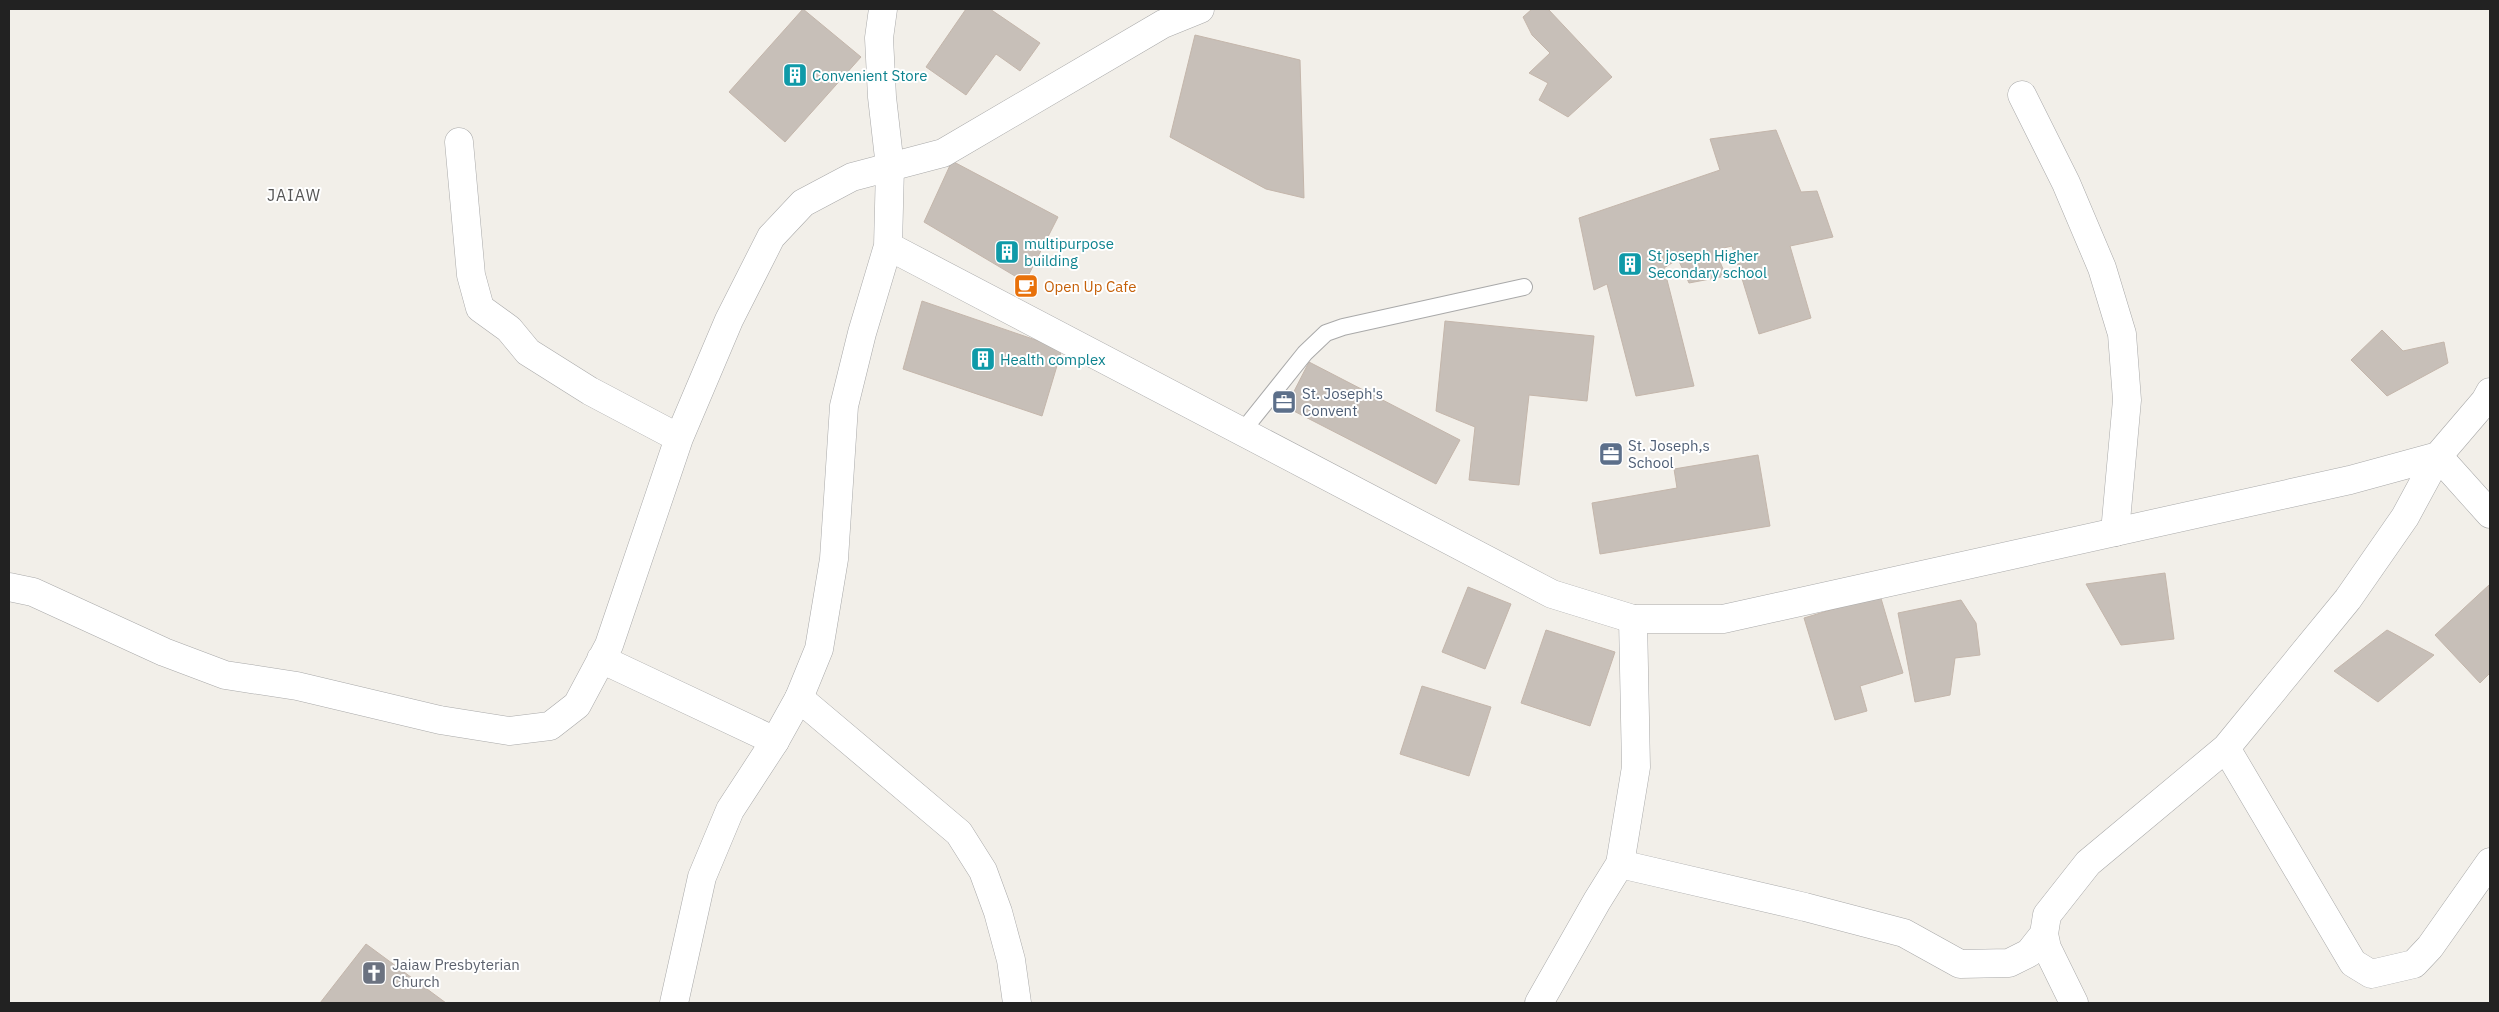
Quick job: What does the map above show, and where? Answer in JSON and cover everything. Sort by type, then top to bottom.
[{"type":"street","points":[[674,1003],[702,877],[730,810],[775,741],[799,698],[819,649],[834,559],[844,406],[862,333],[888,246],[890,167],[882,97],[879,38],[884,9]]},
{"type":"street","points":[[9,587],[33,592],[164,652],[225,675],[296,686],[440,720],[509,731],[550,726],[577,705],[602,659],[679,438],[729,320],[771,237],[803,204],[852,177],[943,153],[1163,24],[1200,9]]},
{"type":"street","points":[[2022,94],[2070,192],[2102,268],[2122,334],[2127,400],[2115,532]]},
{"type":"street","points":[[459,142],[471,274],[480,308],[509,329],[528,352],[590,391],[679,438]]},
{"type":"street","points":[[888,246],[1241,433],[1552,594],[1634,619],[1723,618],[2350,480],[2438,456]]},
{"type":"street","points":[[2074,1003],[2051,956],[2044,934],[2047,916],[2088,863],[2226,748],[2348,599],[2405,517],[2438,456],[2485,401],[2490,392]]},
{"type":"street","points":[[2438,456],[2490,514]]},
{"type":"street","points":[[1539,1003],[1620,864],[1636,767],[1634,619]]},
{"type":"street","points":[[602,659],[775,741]]},
{"type":"street","points":[[799,698],[959,833],[983,871],[998,912],[1011,960],[1017,1003]]},
{"type":"street","points":[[2226,748],[2353,963],[2371,974],[2414,964],[2430,947],[2490,862]]},
{"type":"street","points":[[1620,864],[1805,907],[1904,933],[1960,964],[2009,963],[2029,953],[2044,934]]},
{"type":"lane","points":[[1241,433],[1305,352],[1326,333],[1343,326],[1524,288]]},
{"type":"building","name":"Convenient Store","points":[[803,9],[861,57],[785,142],[729,92]]},
{"type":"building","points":[[966,9],[990,9],[1040,43],[1020,71],[996,54],[966,95],[926,67]]},
{"type":"building","points":[[1532,9],[1548,9],[1612,77],[1568,117],[1539,100],[1548,83],[1529,73],[1550,53],[1532,35],[1523,17]]},
{"type":"building","points":[[1195,35],[1300,60],[1304,198],[1266,189],[1170,137]]},
{"type":"building","name":"St joseph Higher Secondary school","points":[[1776,130],[1801,192],[1817,191],[1833,237],[1790,246],[1811,318],[1759,334],[1732,246],[1715,250],[1726,276],[1689,283],[1678,259],[1664,268],[1694,386],[1636,396],[1607,284],[1594,290],[1579,218],[1720,170],[1710,139]]},
{"type":"building","name":"multipurpose building","points":[[952,161],[1058,217],[1025,282],[924,222]]},
{"type":"building","name":"Health complex","points":[[922,301],[1062,349],[1042,416],[903,369]]},
{"type":"building","points":[[1445,321],[1594,336],[1587,401],[1529,395],[1519,485],[1469,480],[1475,427],[1436,411]]},
{"type":"building","points":[[2382,330],[2403,351],[2444,342],[2448,363],[2387,396],[2351,360]]},
{"type":"building","points":[[1309,362],[1460,440],[1436,484],[1286,407]]},
{"type":"building","points":[[1758,455],[1770,526],[1600,554],[1592,503],[1677,488],[1674,469]]},
{"type":"building","points":[[2165,573],[2174,639],[2121,645],[2086,584]]},
{"type":"building","points":[[2489,585],[2490,673],[2480,683],[2435,635]]},
{"type":"building","points":[[1468,587],[1511,604],[1485,669],[1442,652]]},
{"type":"building","points":[[1880,595],[1903,673],[1860,686],[1867,711],[1835,720],[1804,618]]},
{"type":"building","points":[[1961,600],[1976,623],[1980,655],[1955,658],[1950,695],[1915,702],[1898,613]]},
{"type":"building","points":[[1546,630],[1615,652],[1590,726],[1521,703]]},
{"type":"building","points":[[2387,630],[2434,655],[2378,702],[2334,671]]},
{"type":"building","points":[[1422,686],[1491,707],[1469,776],[1400,754]]},
{"type":"building","name":"Jaiaw Presbyterian Church","points":[[366,944],[446,1003],[320,1003]]},
{"type":"place","name":"Convenient Store","points":[[795,75]]},
{"type":"place","name":"multipurpose building","points":[[1007,252]]},
{"type":"place","name":"St joseph Higher Secondary school","points":[[1630,264]]},
{"type":"place","name":"Open Up Cafe","points":[[1026,286]]},
{"type":"place","name":"Health complex","points":[[983,359]]},
{"type":"place","name":"St. Joseph's Convent","points":[[1284,402]]},
{"type":"place","name":"St. Joseph,s School","points":[[1611,454]]},
{"type":"place","name":"Jaiaw Presbyterian Church","points":[[374,973]]},
{"type":"district","name":"JAIAW","points":[[294,195]]}]
